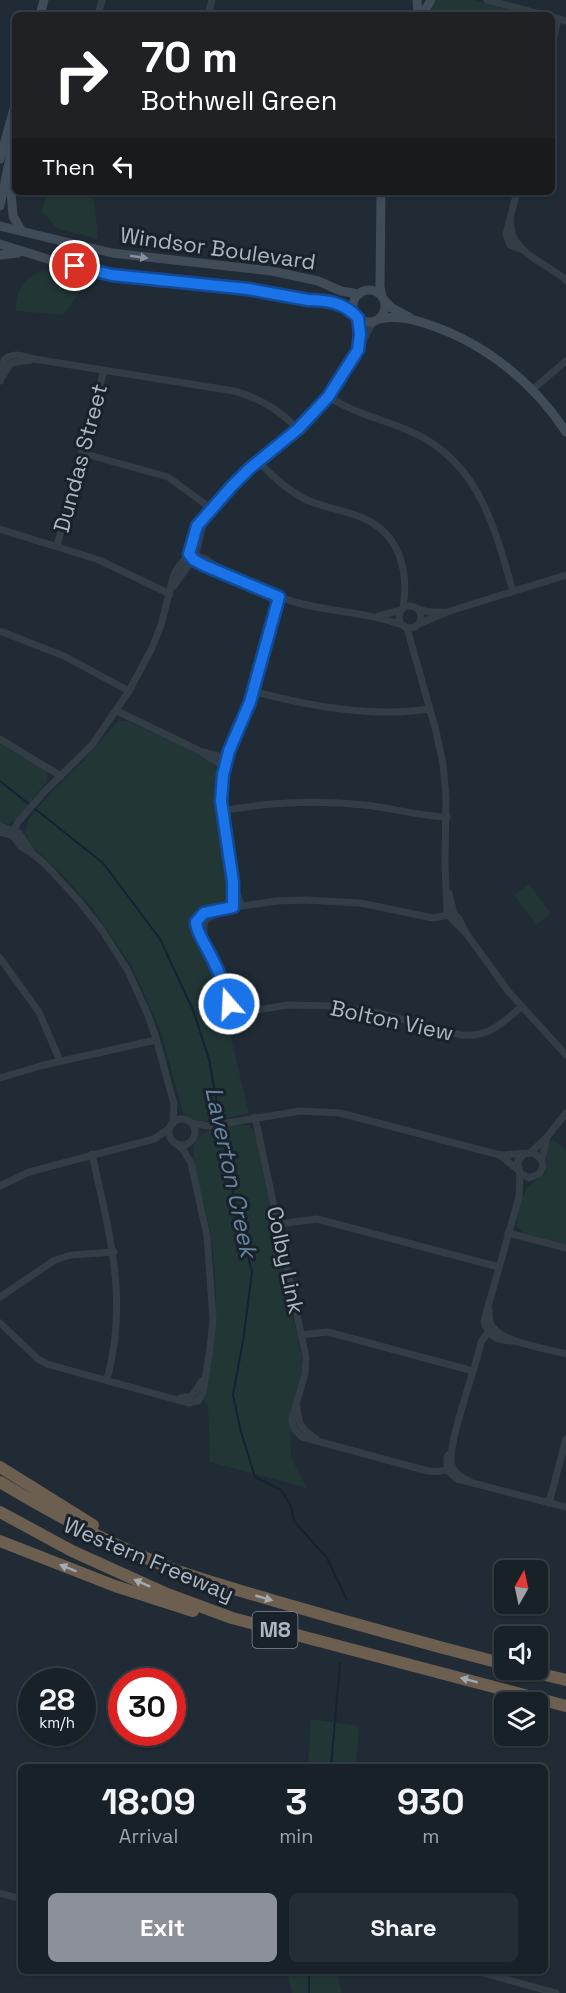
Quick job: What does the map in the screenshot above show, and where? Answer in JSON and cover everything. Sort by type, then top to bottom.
[{"type":"highway","points":[[0,1467],[105,1532],[214,1584]]},
{"type":"highway","name":"Western Freeway","points":[[0,1482],[41,1507],[94,1534],[173,1569],[214,1584],[353,1625],[494,1661]]},
{"type":"highway","name":"Western Freeway","points":[[0,1512],[72,1551],[167,1594],[244,1622],[566,1706]]},
{"type":"highway","points":[[0,1541],[163,1603],[244,1622]]},
{"type":"highway","points":[[548,1676],[566,1680]]},
{"type":"street","points":[[487,0],[533,12]]},
{"type":"street","points":[[555,34],[559,19]]},
{"type":"street","points":[[0,159],[12,116]]},
{"type":"street","points":[[0,206],[12,150]]},
{"type":"street","points":[[9,168],[13,216],[21,230]]},
{"type":"street","points":[[191,1163],[170,1134],[174,1104],[148,1015],[128,971],[102,930],[79,901],[33,854],[21,847],[16,833],[18,822],[92,744],[117,711],[152,648],[170,594],[193,556],[195,530],[232,486],[258,461],[298,429],[328,397],[385,310],[380,286],[381,195]]},
{"type":"street","points":[[516,195],[507,228],[507,240],[515,248],[526,252],[566,280]]},
{"type":"street","name":"Windsor Boulevard","points":[[0,226],[91,248],[147,258],[272,271],[318,281],[341,291],[363,292]]},
{"type":"street","name":"Windsor Boulevard","points":[[0,244],[23,253],[112,275],[237,288],[308,300],[325,300],[344,306],[357,316]]},
{"type":"street","points":[[91,248],[86,257],[92,269]]},
{"type":"street","points":[[0,255],[23,253]]},
{"type":"street","points":[[358,350],[360,334],[354,301],[375,276],[381,262]]},
{"type":"street","points":[[363,292],[375,291],[392,308],[414,320],[444,330],[477,346],[501,362],[532,390],[566,432]]},
{"type":"street","points":[[357,316],[366,322],[390,317],[414,320]]},
{"type":"street","points":[[0,380],[11,363],[34,359],[244,393],[276,409],[298,429]]},
{"type":"street","points":[[532,390],[566,361]]},
{"type":"street","name":"Dundas Street","points":[[57,546],[104,370]]},
{"type":"street","points":[[328,397],[363,415],[406,430],[426,440],[462,470],[486,506],[513,591]]},
{"type":"street","points":[[82,453],[168,477],[212,509]]},
{"type":"street","points":[[258,461],[282,484],[304,498],[328,508],[364,518],[392,541],[401,556],[406,586],[422,615],[414,648]]},
{"type":"street","points":[[0,529],[99,560],[170,594]]},
{"type":"street","points":[[193,556],[206,559],[223,573],[279,597],[336,611],[377,616],[404,626],[419,624],[447,612],[566,575]]},
{"type":"street","points":[[406,586],[399,619],[414,648],[443,764],[447,817],[445,864],[450,912],[462,923],[466,933],[521,1007],[566,1055]]},
{"type":"street","points":[[279,597],[253,691],[224,767],[221,792],[222,811],[233,882],[233,907],[277,901],[334,901],[376,905],[440,918],[450,912]]},
{"type":"street","points":[[377,616],[392,614],[410,605],[429,612],[447,612]]},
{"type":"street","points":[[0,631],[64,656],[129,690]]},
{"type":"street","points":[[253,691],[292,701],[348,710],[403,711],[430,708]]},
{"type":"street","points":[[117,711],[198,750],[224,767]]},
{"type":"street","points":[[0,739],[61,776]]},
{"type":"street","points":[[198,750],[226,758]]},
{"type":"street","points":[[222,811],[272,804],[323,803],[447,817]]},
{"type":"street","points":[[0,826],[16,833]]},
{"type":"street","points":[[0,832],[16,833]]},
{"type":"street","points":[[233,882],[241,905]]},
{"type":"street","name":"Bolton View","points":[[233,907],[203,917],[203,930],[205,944],[227,994],[238,1006],[254,1010],[303,1004],[351,1007],[472,1036],[493,1030],[521,1007]]},
{"type":"street","points":[[0,958],[39,1011],[60,1061]]},
{"type":"street","points":[[0,1078],[60,1061],[156,1040]]},
{"type":"street","points":[[0,1323],[38,1359],[47,1364],[178,1399],[197,1397],[205,1376],[212,1333],[212,1290],[207,1236],[191,1163],[195,1131],[174,1104]]},
{"type":"street","points":[[154,1139],[180,1120],[209,1126],[300,1111],[340,1113],[500,1155],[523,1155],[531,1152],[547,1137],[566,1113]]},
{"type":"street","name":"Colby Link","points":[[255,1117],[306,1366],[292,1419],[296,1432],[302,1437],[421,1468],[448,1467]]},
{"type":"street","points":[[0,1186],[29,1172],[154,1139],[184,1145],[209,1126]]},
{"type":"street","points":[[519,1197],[532,1178],[541,1171],[547,1137]]},
{"type":"street","points":[[531,1152],[538,1154],[542,1160]]},
{"type":"street","points":[[92,1154],[114,1252],[118,1316],[113,1359],[107,1379]]},
{"type":"street","points":[[500,1155],[525,1177],[532,1178]]},
{"type":"street","points":[[523,1155],[518,1161],[519,1197],[489,1308],[491,1332],[479,1351],[472,1371],[447,1459],[448,1467],[469,1481],[566,1507]]},
{"type":"street","points":[[278,1224],[317,1220],[499,1267]]},
{"type":"street","points":[[508,1233],[566,1248]]},
{"type":"street","points":[[0,1297],[55,1260],[71,1255],[114,1252]]},
{"type":"street","points":[[301,1335],[328,1332],[472,1371]]},
{"type":"street","points":[[491,1332],[515,1341],[566,1354]]},
{"type":"street","points":[[549,1503],[566,1439]]},
{"type":"street","points":[[0,1893],[18,1898]]},
{"type":"street","points":[[487,1974],[556,1993]]},
{"type":"green space","points":[[437,0],[473,0],[518,12],[428,12]]},
{"type":"green space","points":[[46,195],[85,195],[94,199],[98,239],[56,228],[42,211]]},
{"type":"green space","points":[[42,271],[89,280],[63,315],[16,311],[17,298],[22,286],[30,277]]},
{"type":"green space","points":[[119,720],[128,721],[189,750],[217,769],[219,782],[217,806],[226,863],[228,897],[219,905],[197,915],[193,927],[214,974],[230,1025],[228,1026],[249,1113],[206,1121],[190,1118],[183,1113],[161,1032],[132,967],[90,905],[30,844],[25,832],[28,821],[42,802],[85,759]]},
{"type":"green space","points":[[0,741],[47,771],[47,781],[17,819],[9,824],[0,823]]},
{"type":"green space","points":[[529,884],[551,914],[536,925],[514,895]]},
{"type":"green space","points":[[240,1124],[249,1125],[255,1133],[301,1354],[302,1368],[290,1417],[291,1457],[307,1488],[210,1462],[208,1406],[203,1400],[214,1338],[216,1298],[214,1257],[193,1150],[195,1142],[205,1133]]},
{"type":"green space","points":[[552,1139],[566,1150],[566,1245],[523,1233],[517,1226],[524,1194],[530,1185],[546,1173],[547,1148]]},
{"type":"green space","points":[[311,1719],[359,1726],[356,1764],[308,1764]]},
{"type":"green space","points":[[288,1974],[338,1974],[342,1993],[292,1993]]},
{"type":"waterway","name":"Laverton Creek","points":[[0,781],[103,863],[160,939],[193,1010],[209,1059],[235,1204],[252,1272],[233,1395],[241,1432],[255,1477],[281,1490],[291,1506],[294,1521],[327,1558],[347,1600]]},
{"type":"waterway","name":"Laverton Creek","points":[[331,1764],[340,1663]]},
{"type":"waterway","name":"Laverton Creek","points":[[309,1974],[309,1993]]},
{"type":"route","points":[[75,266],[112,275],[248,289],[308,300],[325,300],[344,306],[358,318],[360,334],[358,350],[341,379],[314,414],[279,446],[249,469],[197,526],[189,554],[203,565],[279,597],[250,702],[224,767],[221,801],[233,882],[233,907],[208,911],[200,915],[196,922],[198,932],[227,994],[229,1004]]}]
